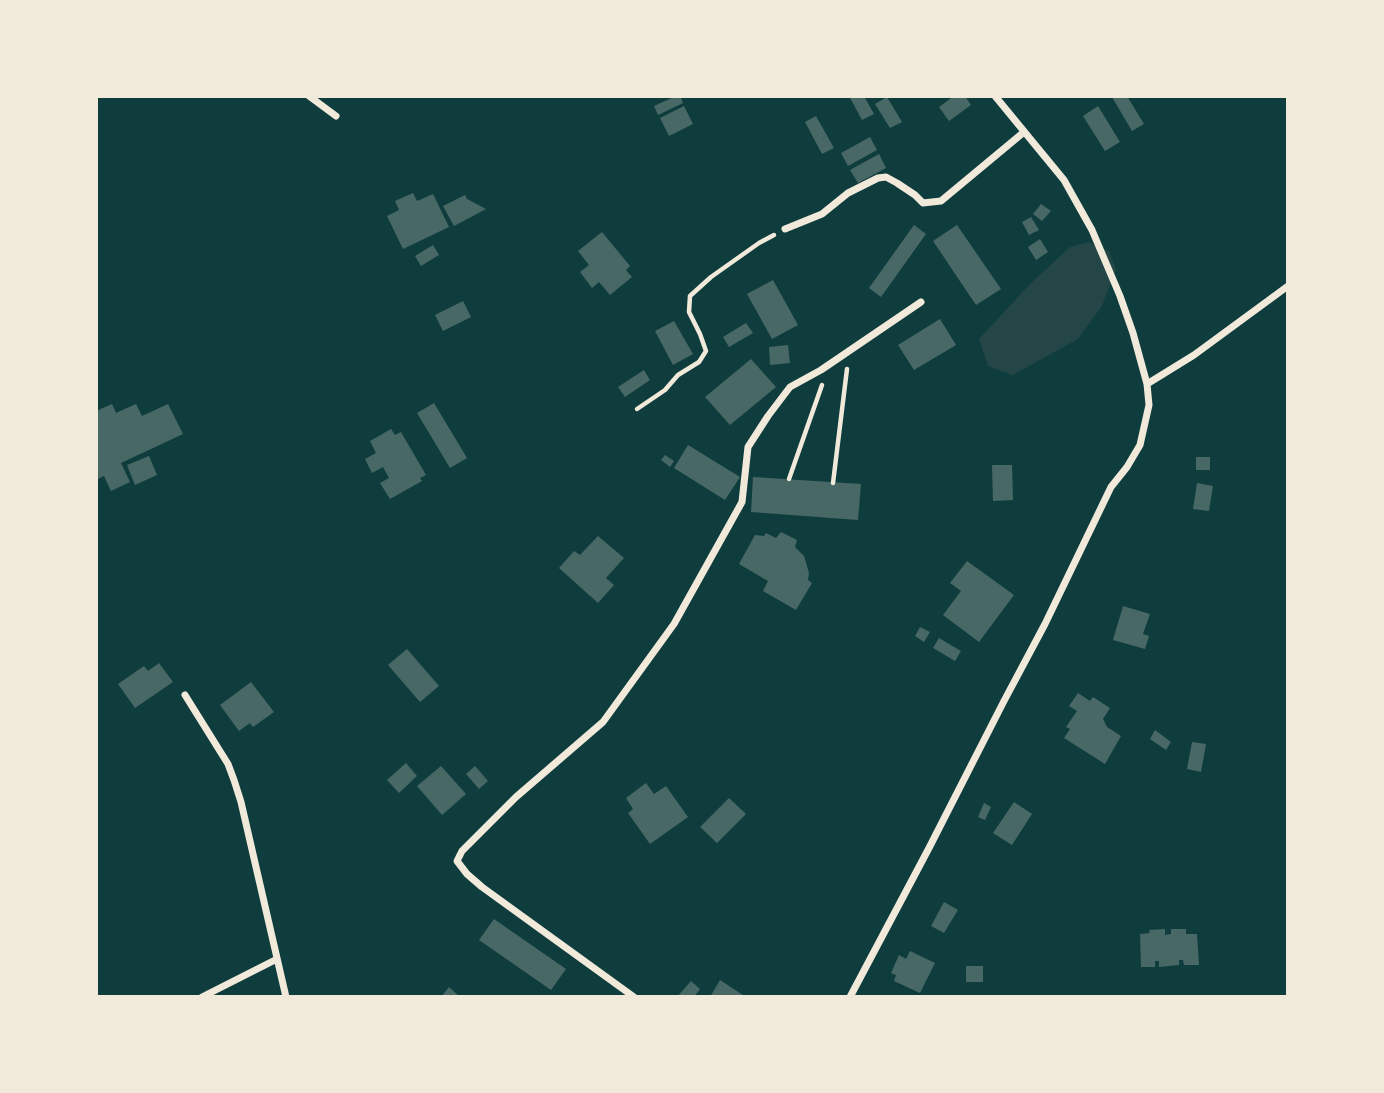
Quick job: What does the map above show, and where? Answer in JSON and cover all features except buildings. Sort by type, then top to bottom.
[{"type":"street","points":[[309,96],[336,116]]},
{"type":"street","points":[[850,997],[1045,624],[1111,487],[1140,444],[1149,405],[1147,384],[1133,333],[1092,230],[1064,180],[995,96]]},
{"type":"street","points":[[785,229],[822,214],[848,192],[878,178],[886,177],[897,183],[923,203],[941,201],[1024,132]]},
{"type":"street","points":[[1147,384],[1194,355],[1288,286]]},
{"type":"street","points":[[634,997],[482,887],[457,861],[462,851],[516,797],[603,722],[674,624],[742,502],[748,447],[790,387],[829,365],[921,302]]},
{"type":"street","points":[[185,695],[228,764],[234,780],[286,997]]},
{"type":"street","points":[[202,997],[277,959]]},
{"type":"path","points":[[637,409],[665,390],[678,375],[699,362],[706,351],[689,312],[690,296],[711,277],[759,243],[785,229]]},
{"type":"path","points":[[832,483],[849,351]]},
{"type":"path","points":[[789,480],[829,365]]},
{"type":"shaded area","points":[[1088,242],[1109,251],[1116,269],[1102,306],[1078,339],[1013,375],[988,366],[979,339],[1030,284],[1070,247]]}]
